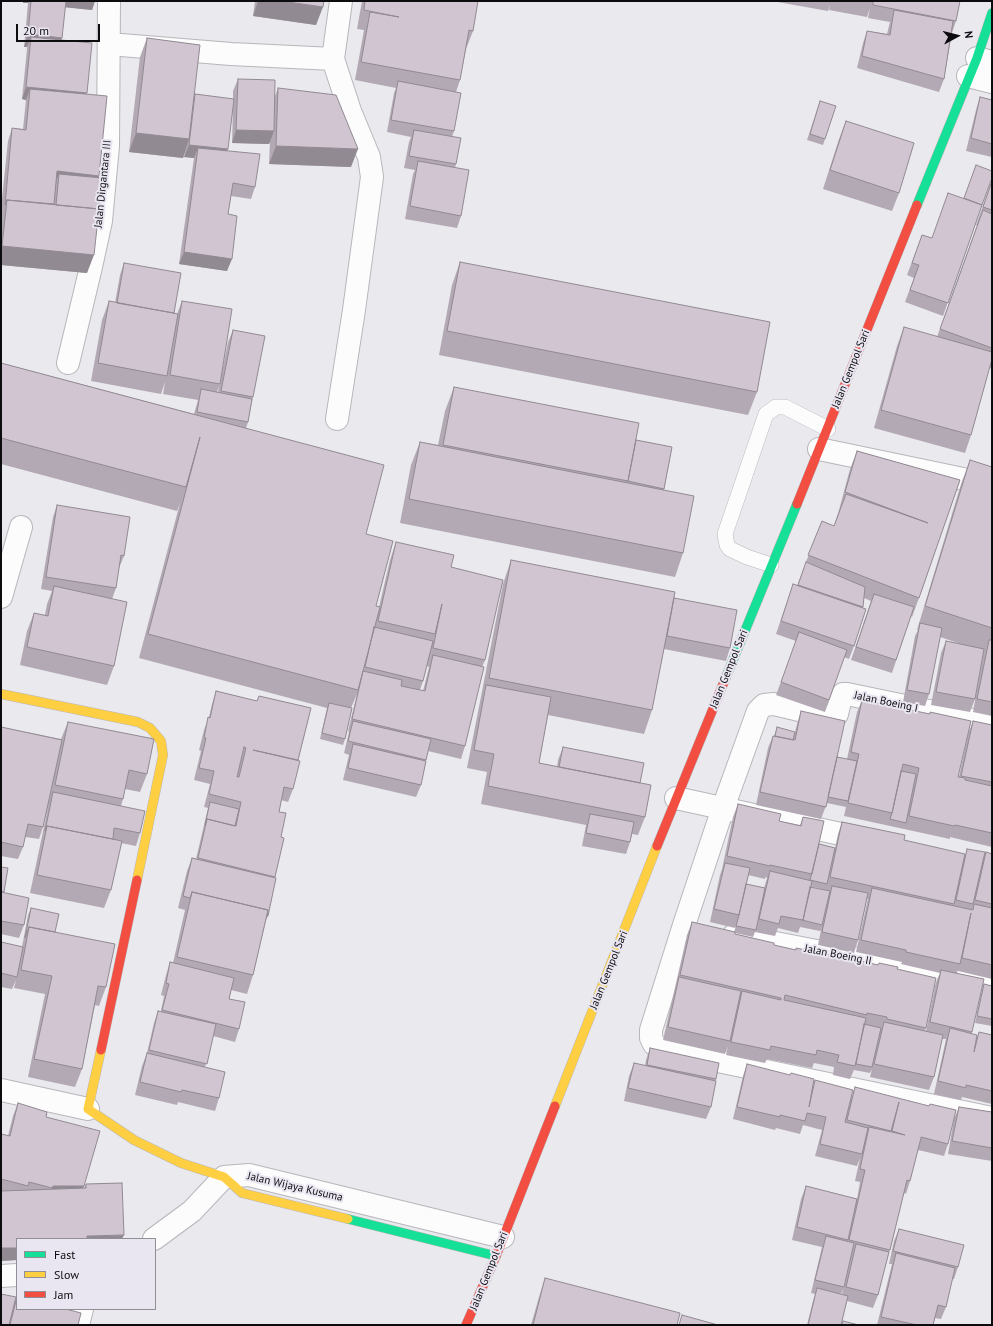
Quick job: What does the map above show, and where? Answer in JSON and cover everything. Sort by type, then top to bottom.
[{"type":"street","name":"Jalan Dirgantara III","points":[[68,363],[101,221],[108,146],[109,1]]},
{"type":"street","points":[[337,419],[354,310],[372,177],[369,157],[350,111],[333,59],[341,1]]},
{"type":"street","name":"Jalan Gempol Sari","points":[[466,1325],[500,1246],[701,803],[771,565],[979,65],[992,13]]},
{"type":"street","points":[[109,44],[231,54],[333,59]]},
{"type":"street","points":[[979,65],[992,82]]},
{"type":"street","points":[[819,449],[992,485]]},
{"type":"street","points":[[1,598],[21,527]]},
{"type":"street","points":[[1,694],[138,722],[150,728],[161,741],[163,755],[88,1109]]},
{"type":"street","name":"Jalan Boeing I","points":[[701,803],[758,711],[764,705],[774,704],[833,718],[836,714],[841,697],[843,694],[847,694],[992,724]]},
{"type":"street","points":[[884,843],[701,803],[684,925],[651,1030],[651,1038],[654,1044],[660,1049],[992,1118]]},
{"type":"street","name":"Jalan Boeing II","points":[[684,925],[992,985]]},
{"type":"street","points":[[1,1090],[88,1109],[134,1140],[181,1163],[224,1177],[192,1211],[155,1238]]},
{"type":"street","name":"Jalan Wijaya Kusuma","points":[[224,1177],[249,1175],[500,1246]]},
{"type":"street","points":[[1,1276],[16,1275]]},
{"type":"lane","points":[[771,565],[730,549],[727,545],[724,534],[766,414],[776,407],[785,407],[828,429]]},
{"type":"building","points":[[31,1],[66,1],[62,38],[28,34]]},
{"type":"building","points":[[281,1],[324,1],[323,7]]},
{"type":"building","points":[[365,1],[478,1],[473,31],[469,30],[460,80],[361,62],[370,12],[399,17],[364,10]]},
{"type":"building","points":[[873,1],[960,1],[956,21],[873,5]]},
{"type":"building","points":[[894,10],[953,21],[944,79],[862,56],[867,31],[890,35]]},
{"type":"building","points":[[31,37],[92,43],[87,93],[26,87]]},
{"type":"building","points":[[147,38],[200,45],[189,139],[136,133]]},
{"type":"building","points":[[238,79],[275,80],[274,131],[236,130]]},
{"type":"building","points":[[398,81],[461,93],[454,131],[391,120]]},
{"type":"building","points":[[278,88],[336,95],[358,149],[276,146]]},
{"type":"building","points":[[30,89],[107,96],[99,176],[57,171],[54,204],[7,200],[5,205],[12,128],[26,130]]},
{"type":"building","points":[[195,94],[234,99],[228,149],[189,145]]},
{"type":"building","points":[[980,97],[992,100],[992,144],[971,138]]},
{"type":"building","points":[[820,101],[836,106],[825,139],[810,134]]},
{"type":"building","points":[[846,121],[914,143],[899,193],[830,170]]},
{"type":"building","points":[[414,130],[461,138],[456,164],[409,156]]},
{"type":"building","points":[[198,148],[260,154],[255,187],[233,183],[228,214],[237,216],[232,259],[184,252]]},
{"type":"building","points":[[418,161],[469,170],[461,216],[410,206]]},
{"type":"building","points":[[976,165],[992,171],[992,178],[982,205],[964,198]]},
{"type":"building","points":[[59,174],[102,178],[99,213],[99,209],[56,205]]},
{"type":"building","points":[[992,181],[992,210],[983,207]]},
{"type":"building","points":[[948,193],[982,205],[948,303],[910,290],[919,265],[912,263],[922,235],[932,238]]},
{"type":"building","points":[[7,200],[99,209],[94,255],[2,246]]},
{"type":"building","points":[[983,210],[992,214],[992,348],[940,329]]},
{"type":"building","points":[[460,262],[770,322],[757,392],[447,331]]},
{"type":"building","points":[[124,263],[181,273],[174,313],[117,303]]},
{"type":"building","points":[[109,301],[178,314],[167,376],[98,363]]},
{"type":"building","points":[[182,301],[232,309],[220,384],[170,375]]},
{"type":"building","points":[[904,327],[992,352],[992,359],[971,435],[881,410]]},
{"type":"building","points":[[233,330],[265,336],[253,397],[221,391]]},
{"type":"building","points":[[1,363],[384,465],[366,534],[393,541],[376,606],[380,607],[358,690],[148,634],[200,437],[186,487],[1,438]]},
{"type":"building","points":[[454,387],[639,423],[628,481],[443,445]]},
{"type":"building","points":[[201,389],[252,399],[248,422],[197,412]]},
{"type":"building","points":[[636,440],[672,447],[664,489],[628,481]]},
{"type":"building","points":[[420,442],[694,496],[683,553],[409,499]]},
{"type":"building","points":[[857,451],[960,480],[919,598],[808,555],[822,521],[834,526],[846,494],[928,523],[845,492]]},
{"type":"building","points":[[970,460],[992,467],[992,628],[925,606]]},
{"type":"building","points":[[57,505],[130,517],[124,556],[121,555],[116,588],[46,577]]},
{"type":"building","points":[[396,542],[454,555],[451,567],[503,580],[485,660],[433,648],[442,604],[435,634],[378,621]]},
{"type":"building","points":[[511,560],[675,592],[652,710],[489,678]]},
{"type":"building","points":[[806,562],[865,587],[863,607],[798,585]]},
{"type":"building","points":[[793,584],[866,609],[854,646],[781,621]]},
{"type":"building","points":[[54,586],[127,602],[114,666],[27,647],[34,613],[48,616]]},
{"type":"building","points":[[874,594],[914,607],[896,660],[856,647]]},
{"type":"building","points":[[674,598],[737,610],[730,648],[667,636]]},
{"type":"building","points":[[920,623],[942,628],[929,694],[907,690]]},
{"type":"building","points":[[374,627],[433,641],[423,681],[365,667]]},
{"type":"building","points":[[799,632],[847,650],[829,700],[781,682]]},
{"type":"building","points":[[989,640],[992,640],[992,702],[977,699]]},
{"type":"building","points":[[946,641],[984,649],[975,699],[936,692]]},
{"type":"building","points":[[433,655],[484,667],[465,746],[352,719],[363,671],[402,680],[401,686],[425,691]]},
{"type":"building","points":[[486,685],[551,697],[539,763],[651,785],[645,817],[488,786],[494,754],[474,750]]},
{"type":"building","points":[[216,691],[257,701],[259,696],[311,708],[298,760],[253,750],[300,761],[293,789],[284,787],[279,812],[286,813],[281,837],[284,838],[275,877],[198,858],[207,819],[236,826],[241,802],[209,794],[214,771],[199,768],[206,738],[204,738],[208,717],[210,718]],"holes":[[[244,747],[246,748],[239,777],[237,777]]]},
{"type":"building","points":[[862,700],[971,721],[958,777],[992,786],[992,833],[909,816],[919,768],[903,764],[892,813],[848,803],[859,754],[851,752]]},
{"type":"building","points":[[329,703],[352,708],[345,739],[322,733]]},
{"type":"building","points":[[801,711],[845,721],[826,807],[760,792],[773,736],[795,740]]},
{"type":"building","points":[[353,721],[431,739],[426,760],[348,741]]},
{"type":"building","points":[[973,721],[992,725],[992,782],[961,776]]},
{"type":"building","points":[[68,722],[154,739],[147,774],[129,770],[123,799],[55,785]]},
{"type":"building","points":[[1,727],[62,740],[43,827],[28,824],[23,847],[1,842]]},
{"type":"building","points":[[777,727],[795,732],[793,740],[775,736]]},
{"type":"building","points":[[353,744],[426,761],[421,785],[348,768]]},
{"type":"building","points":[[563,747],[644,763],[640,783],[559,767]]},
{"type":"building","points":[[837,757],[857,761],[848,801],[828,797]]},
{"type":"building","points":[[901,771],[916,774],[906,823],[890,819]]},
{"type":"building","points":[[53,792],[145,811],[140,833],[114,828],[113,839],[47,826],[45,831]]},
{"type":"building","points":[[210,802],[239,809],[235,826],[207,819],[205,825]]},
{"type":"building","points":[[738,804],[781,814],[779,821],[801,826],[803,817],[824,821],[812,874],[727,856]]},
{"type":"building","points":[[590,814],[634,822],[630,842],[586,833]]},
{"type":"building","points":[[842,822],[905,835],[904,840],[965,854],[954,904],[830,877]]},
{"type":"building","points":[[47,826],[122,841],[111,890],[37,875]]},
{"type":"building","points":[[819,844],[835,848],[827,884],[810,880]]},
{"type":"building","points":[[967,849],[985,852],[973,904],[956,900]]},
{"type":"building","points":[[986,852],[992,854],[992,904],[975,900]]},
{"type":"building","points":[[192,858],[276,878],[268,916],[268,910],[192,892],[190,898],[183,896]]},
{"type":"building","points":[[725,863],[750,868],[739,915],[714,909]]},
{"type":"building","points":[[1,867],[8,868],[4,892],[1,891]]},
{"type":"building","points":[[770,871],[812,881],[803,920],[781,916],[779,924],[759,919]]},
{"type":"building","points":[[746,884],[765,888],[756,930],[736,926]]},
{"type":"building","points":[[832,886],[868,893],[858,940],[822,932]]},
{"type":"building","points":[[810,887],[830,891],[822,925],[802,920]]},
{"type":"building","points":[[872,888],[973,910],[974,904],[992,908],[992,965],[962,958],[971,913],[960,964],[861,940]]},
{"type":"building","points":[[1,892],[29,898],[24,925],[1,921]]},
{"type":"building","points":[[192,892],[268,910],[253,975],[177,957]]},
{"type":"building","points":[[31,908],[59,914],[55,932],[29,927],[25,938]]},
{"type":"building","points":[[692,922],[735,932],[735,934],[774,943],[774,945],[796,950],[796,948],[835,955],[878,965],[879,963],[898,967],[897,969],[936,978],[926,1028],[887,1019],[887,1017],[867,1013],[867,1015],[785,995],[784,1000],[866,1018],[855,1066],[837,1062],[839,1055],[817,1050],[816,1055],[771,1046],[770,1050],[731,1042],[742,991],[781,1000],[781,998],[680,975]]},
{"type":"building","points":[[29,927],[115,944],[106,987],[98,986],[82,1069],[34,1059],[52,976],[21,970]]},
{"type":"building","points":[[1,942],[23,947],[17,977],[1,973]]},
{"type":"building","points":[[170,962],[234,978],[229,999],[245,1002],[239,1029],[162,1010],[169,984],[166,983]]},
{"type":"building","points":[[941,970],[984,979],[972,1032],[930,1022]]},
{"type":"building","points":[[679,977],[741,991],[730,1041],[668,1027]]},
{"type":"building","points":[[984,984],[992,986],[992,1019],[977,1016]]},
{"type":"building","points":[[158,1011],[216,1024],[207,1064],[149,1050]]},
{"type":"building","points":[[884,1022],[943,1035],[934,1077],[874,1064]]},
{"type":"building","points":[[864,1024],[881,1028],[872,1067],[856,1064]]},
{"type":"building","points":[[950,1028],[977,1035],[974,1052],[979,1032],[992,1035],[992,1091],[966,1085],[966,1088],[938,1081]]},
{"type":"building","points":[[650,1048],[719,1063],[716,1079],[647,1065]]},
{"type":"building","points":[[147,1053],[225,1072],[219,1098],[182,1090],[181,1092],[140,1082]]},
{"type":"building","points":[[634,1063],[716,1081],[711,1107],[628,1088]]},
{"type":"building","points":[[747,1064],[790,1075],[791,1073],[814,1079],[809,1107],[815,1080],[853,1090],[845,1122],[868,1128],[862,1154],[820,1144],[826,1117],[807,1113],[805,1121],[737,1107]]},
{"type":"building","points":[[855,1087],[929,1106],[930,1104],[956,1110],[948,1144],[921,1137],[910,1181],[907,1180],[890,1250],[849,1240],[865,1170],[860,1169],[869,1127],[905,1135],[892,1131],[899,1102],[891,1131],[847,1120]]},
{"type":"building","points":[[18,1103],[47,1112],[46,1117],[100,1131],[84,1186],[53,1186],[52,1188],[29,1182],[28,1186],[1,1179],[1,1134],[10,1136]]},
{"type":"building","points":[[959,1107],[992,1112],[992,1148],[952,1141]]},
{"type":"building","points":[[122,1183],[124,1235],[87,1236],[87,1238],[16,1238],[16,1248],[1,1248],[1,1191],[86,1188],[86,1184]]},
{"type":"building","points":[[806,1186],[857,1199],[848,1240],[797,1227]]},
{"type":"building","points":[[899,1229],[964,1245],[958,1267],[893,1251]]},
{"type":"building","points":[[826,1236],[854,1243],[844,1287],[815,1280]]},
{"type":"building","points":[[856,1244],[889,1252],[878,1295],[846,1287]]},
{"type":"building","points":[[896,1253],[955,1268],[946,1307],[938,1305],[933,1325],[917,1325],[881,1317]]},
{"type":"building","points":[[545,1278],[680,1313],[677,1325],[533,1325]]},
{"type":"building","points":[[817,1288],[848,1296],[841,1325],[808,1325]]},
{"type":"building","points":[[1,1294],[16,1297],[9,1325],[1,1325]]},
{"type":"building","points":[[16,1301],[16,1310],[70,1310],[81,1313],[78,1325],[10,1325]]},
{"type":"building","points":[[682,1315],[718,1325],[679,1325]]},
{"type":"building","points":[[843,1321],[859,1325],[842,1325]]},
{"type":"traffic: fast","points":[[917,205],[977,58],[992,13]]},
{"type":"traffic: fast","points":[[726,677],[797,504]]},
{"type":"traffic: fast","points":[[348,1219],[496,1256]]},
{"type":"traffic: slow","points":[[1,694],[138,722],[150,728],[161,741],[163,755],[137,880]]},
{"type":"traffic: slow","points":[[555,1106],[657,846]]},
{"type":"traffic: slow","points":[[101,1050],[88,1109],[134,1140],[181,1163],[224,1177],[242,1193],[348,1219]]},
{"type":"traffic: jam","points":[[797,504],[917,205]]},
{"type":"traffic: jam","points":[[657,846],[726,677]]},
{"type":"traffic: jam","points":[[101,1050],[137,880]]},
{"type":"traffic: jam","points":[[466,1325],[496,1256],[555,1106]]}]
